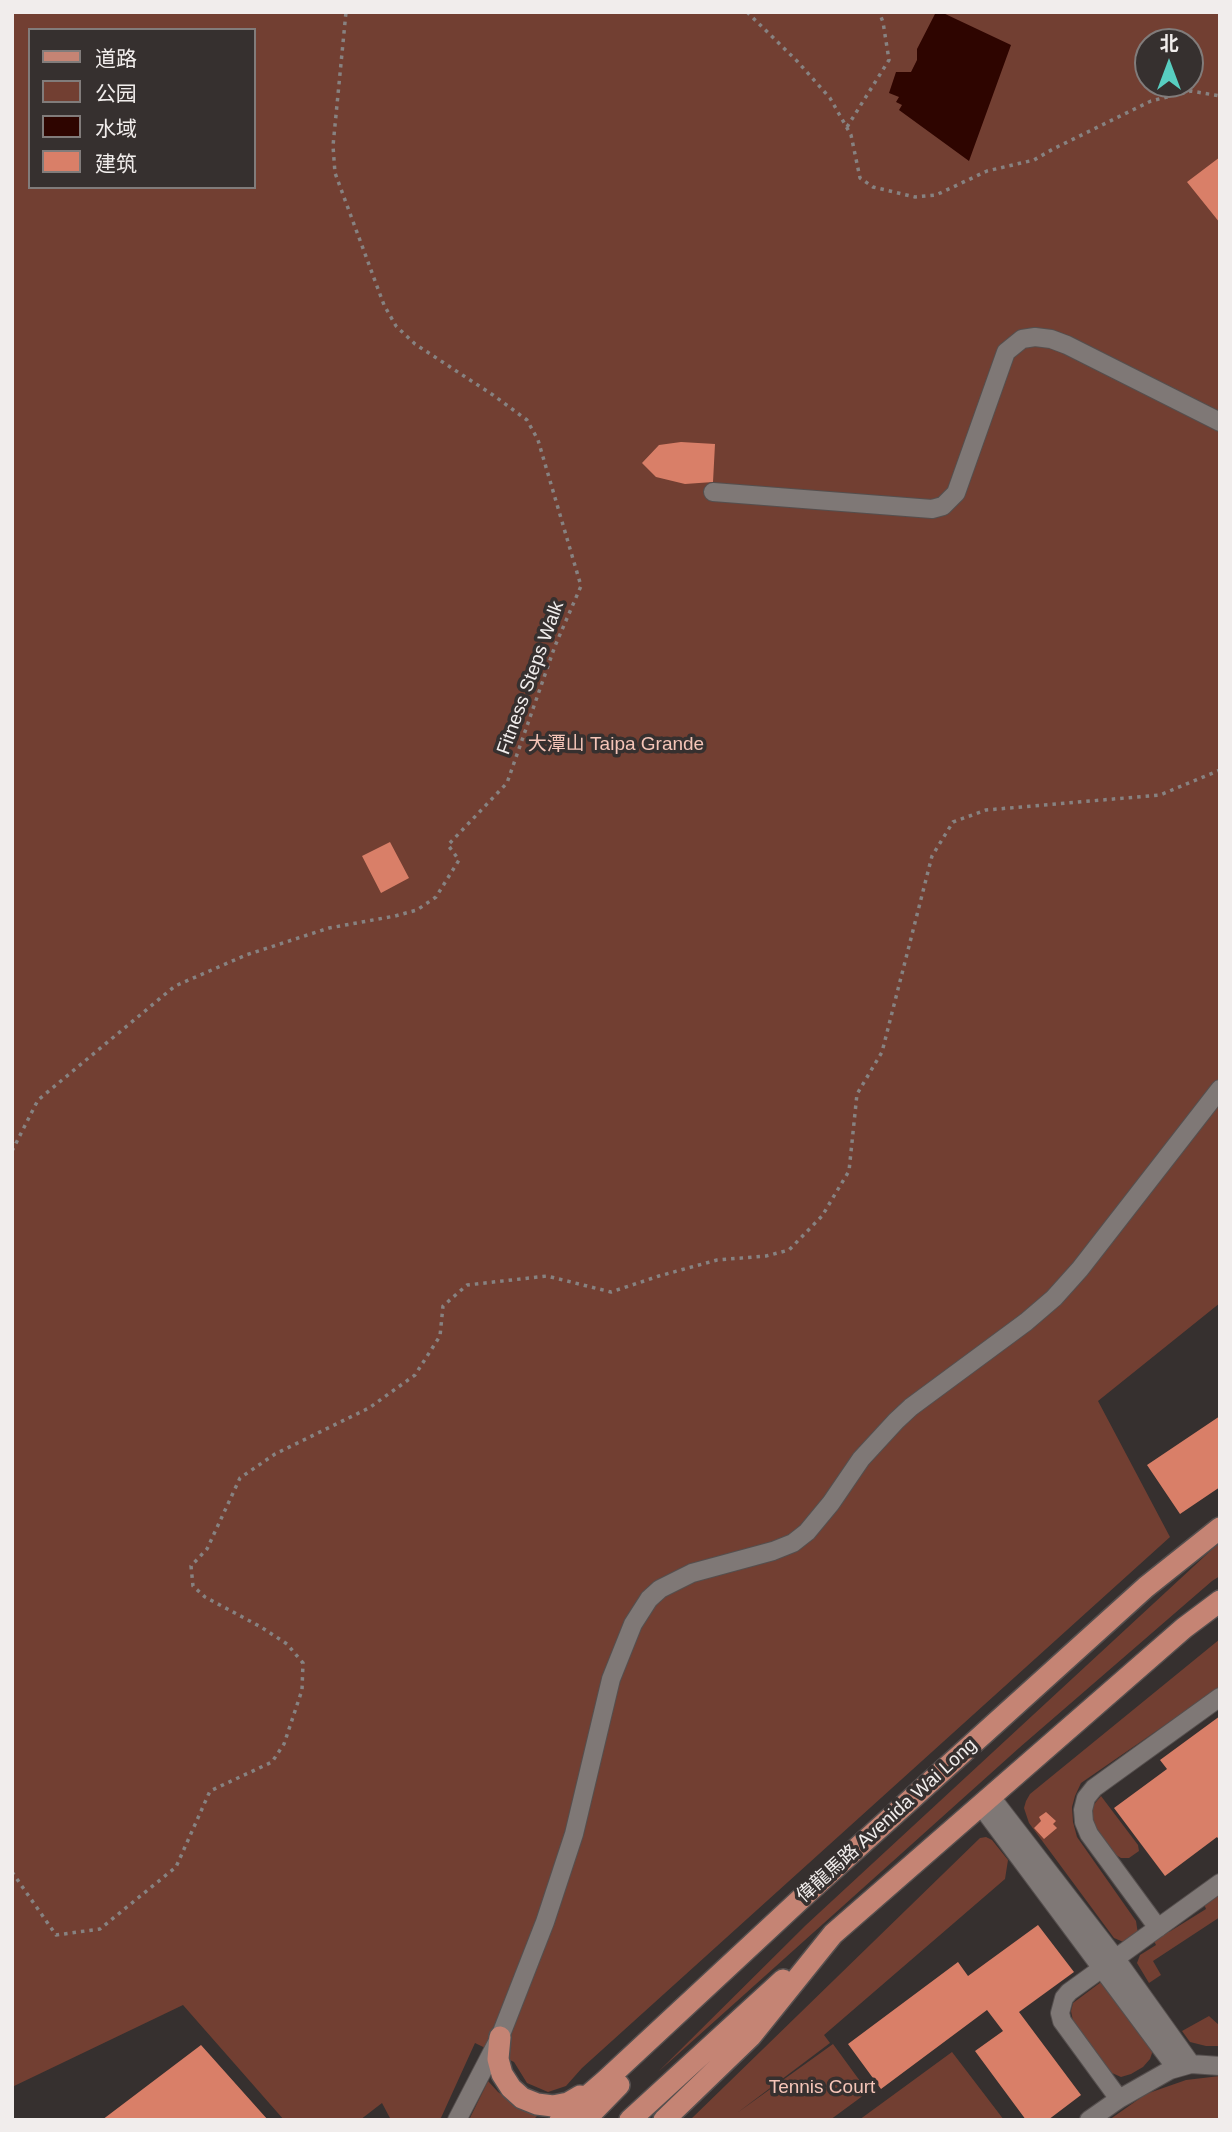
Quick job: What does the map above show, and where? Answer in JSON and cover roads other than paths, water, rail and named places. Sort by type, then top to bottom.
[{"type":"main road","name":"偉龍馬路 Avenida Wai Long","points":[[560,2120],[1146,1587],[1220,1528]]},
{"type":"main road","points":[[631,2120],[833,1934],[1185,1628],[1220,1601]]},
{"type":"main road","points":[[585,2120],[804,1896]]},
{"type":"main road","points":[[664,2120],[751,2036],[833,1934]]},
{"type":"main road","points":[[500,2037],[498,2059],[502,2074],[522,2098],[552,2106],[568,2103],[606,2080]]},
{"type":"street","points":[[713,492],[932,509],[943,506],[956,493],[1006,352],[1021,339],[1035,337],[1067,345],[1220,422]]},
{"type":"street","points":[[457,2120],[500,2037],[545,1922],[574,1833],[611,1679],[633,1624],[649,1599],[660,1589],[692,1573],[773,1551],[793,1543],[807,1532],[861,1459],[896,1421],[1035,1315],[1060,1292],[1220,1089]]},
{"type":"street","points":[[1158,1928],[1089,1833],[1084,1822],[1086,1798],[1094,1788],[1220,1697]]},
{"type":"street","points":[[986,1801],[1110,1963],[1184,2066]]},
{"type":"street","points":[[1119,2099],[1062,2021],[1060,2013],[1064,1998],[1220,1883]]},
{"type":"street","points":[[1089,2120],[1146,2083],[1184,2066],[1220,2066]]},
{"type":"water","points":[[936,12],[1011,45],[969,161],[899,110],[902,105],[896,102],[899,97],[889,93],[896,72],[911,72],[917,60],[917,49]]},
{"type":"park label","name":"大潭山 Taipa Grande","points":[[616,745]]},
{"type":"park label","name":"Tennis Court","points":[[822,2088]]}]
